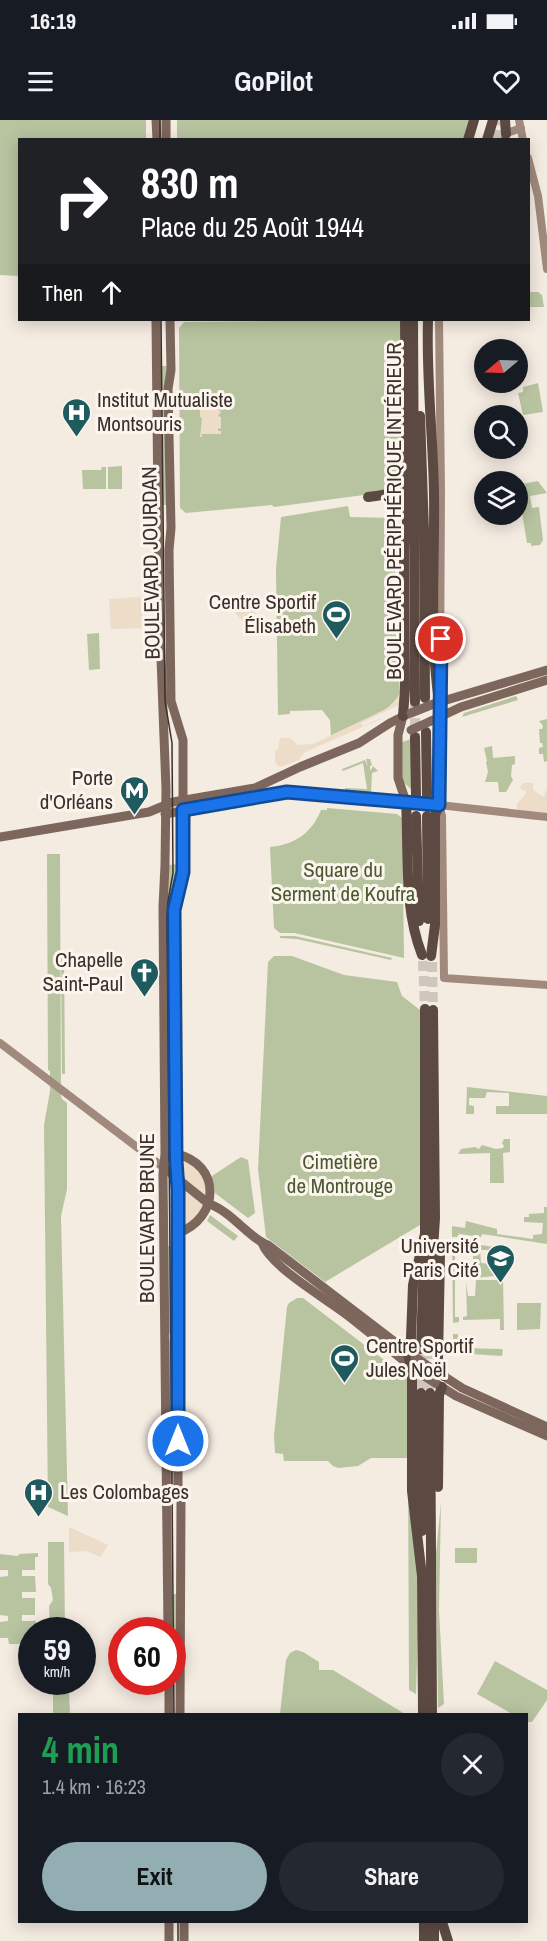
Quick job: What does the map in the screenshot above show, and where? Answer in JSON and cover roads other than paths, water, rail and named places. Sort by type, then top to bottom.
[{"type":"highway","points":[[469,138],[474,120]]},
{"type":"highway","points":[[482,138],[486,120]]},
{"type":"highway","points":[[488,138],[493,120]]},
{"type":"highway","points":[[505,120],[505,137]]},
{"type":"highway","points":[[405,321],[407,527],[414,592]]},
{"type":"highway","name":"BOULEVARD PÉRIPHÉRIQUE INTÉRIEUR","points":[[413,321],[414,592],[427,702]]},
{"type":"highway","points":[[419,321],[418,362],[427,702]]},
{"type":"highway","points":[[427,702],[434,662],[432,558],[434,494],[428,321]]},
{"type":"highway","points":[[424,531],[428,504],[431,411]]},
{"type":"highway","points":[[368,497],[385,495],[397,490],[407,474]]},
{"type":"highway","points":[[407,527],[404,548],[407,715]]},
{"type":"highway","points":[[417,733],[428,800],[435,815],[435,925],[427,958]]},
{"type":"highway","points":[[406,802],[410,904],[416,938],[427,958]]},
{"type":"highway","points":[[421,816],[428,911],[427,958]]},
{"type":"highway","points":[[417,1357],[411,1338],[414,1279],[425,1234],[429,1010],[435,1218],[430,1297],[417,1357],[412,1491],[422,1576]]},
{"type":"highway","points":[[423,1713],[422,1576],[438,1360],[440,1255],[435,1218]]},
{"type":"highway","points":[[432,1713],[432,1562],[438,1502],[439,1395],[435,1384]]},
{"type":"highway","points":[[424,1923],[424,1941]]},
{"type":"highway","points":[[434,1923],[434,1941]]},
{"type":"highway","points":[[442,1923],[448,1941]]},
{"type":"main road","points":[[156,120],[157,138]]},
{"type":"main road","points":[[166,120],[166,138]]},
{"type":"main road","points":[[505,137],[520,124]]},
{"type":"main road","points":[[530,166],[538,196],[547,269]]},
{"type":"main road","name":"BOULEVARD JOURDAN","points":[[156,321],[159,602],[165,744],[165,809]]},
{"type":"main road","name":"BOULEVARD JOURDAN","points":[[170,321],[171,370],[168,411],[171,685],[172,706],[183,740],[183,805]]},
{"type":"main road","points":[[439,321],[441,662],[427,702],[435,719],[428,800],[442,815],[444,978],[547,985]]},
{"type":"main road","points":[[0,837],[165,809],[255,788],[359,743],[427,702],[547,670]]},
{"type":"main road","points":[[399,735],[417,733],[435,719],[460,707],[547,680]]},
{"type":"main road","points":[[406,802],[398,778],[399,735],[407,715]]},
{"type":"main road","points":[[183,805],[287,792],[406,802],[428,800],[547,817]]},
{"type":"main road","name":"BOULEVARD BRUNE","points":[[180,1713],[178,1178],[174,910],[183,872],[183,805]]},
{"type":"main road","name":"BOULEVARD BRUNE","points":[[165,809],[163,907],[168,1617]]},
{"type":"main road","points":[[0,1043],[164,1167],[209,1204],[223,1211],[262,1243],[268,1245],[417,1357],[435,1384],[547,1436]]},
{"type":"main road","points":[[176,1154],[192,1160],[204,1172],[211,1191],[209,1204],[198,1222],[178,1233]]},
{"type":"main road","points":[[262,1243],[265,1251],[283,1268],[346,1314],[417,1357]]},
{"type":"main road","points":[[435,1384],[462,1388],[547,1427]]},
{"type":"main road","points":[[168,1695],[169,1713]]},
{"type":"main road","points":[[169,1923],[169,1941]]},
{"type":"main road","points":[[184,1923],[184,1941]]},
{"type":"tunnel","points":[[496,138],[499,120]]},
{"type":"tunnel","points":[[415,703],[415,737]]},
{"type":"tunnel","points":[[423,961],[425,1009]]},
{"type":"tunnel","points":[[432,962],[433,1010]]},
{"type":"tunnel","points":[[421,1349],[421,1393]]},
{"type":"tunnel","points":[[430,1349],[430,1393]]},
{"type":"tram line","points":[[160,120],[160,138]]},
{"type":"tram line","points":[[161,321],[165,701],[172,743],[173,873],[167,918],[174,1713]]},
{"type":"tram line","points":[[178,1923],[178,1941]]},
{"type":"place","name":"Institut Mutualiste Montsouris","points":[[76,438]]},
{"type":"place","name":"Centre Sportif Élisabeth","points":[[337,640]]},
{"type":"place","name":"Porte d'Orléans","points":[[134,816]]},
{"type":"place","name":"Chapelle Saint-Paul","points":[[144,998]]},
{"type":"place","name":"Université Paris Cité","points":[[500,1284]]},
{"type":"place","name":"Centre Sportif Jules Noël","points":[[345,1384]]},
{"type":"place","name":"Les Colombages","points":[[39,1518]]},
{"type":"park label","name":"Square du Serment de Koufra","points":[[343,882]]},
{"type":"park label","name":"Cimetière de Montrouge","points":[[340,1174]]}]
